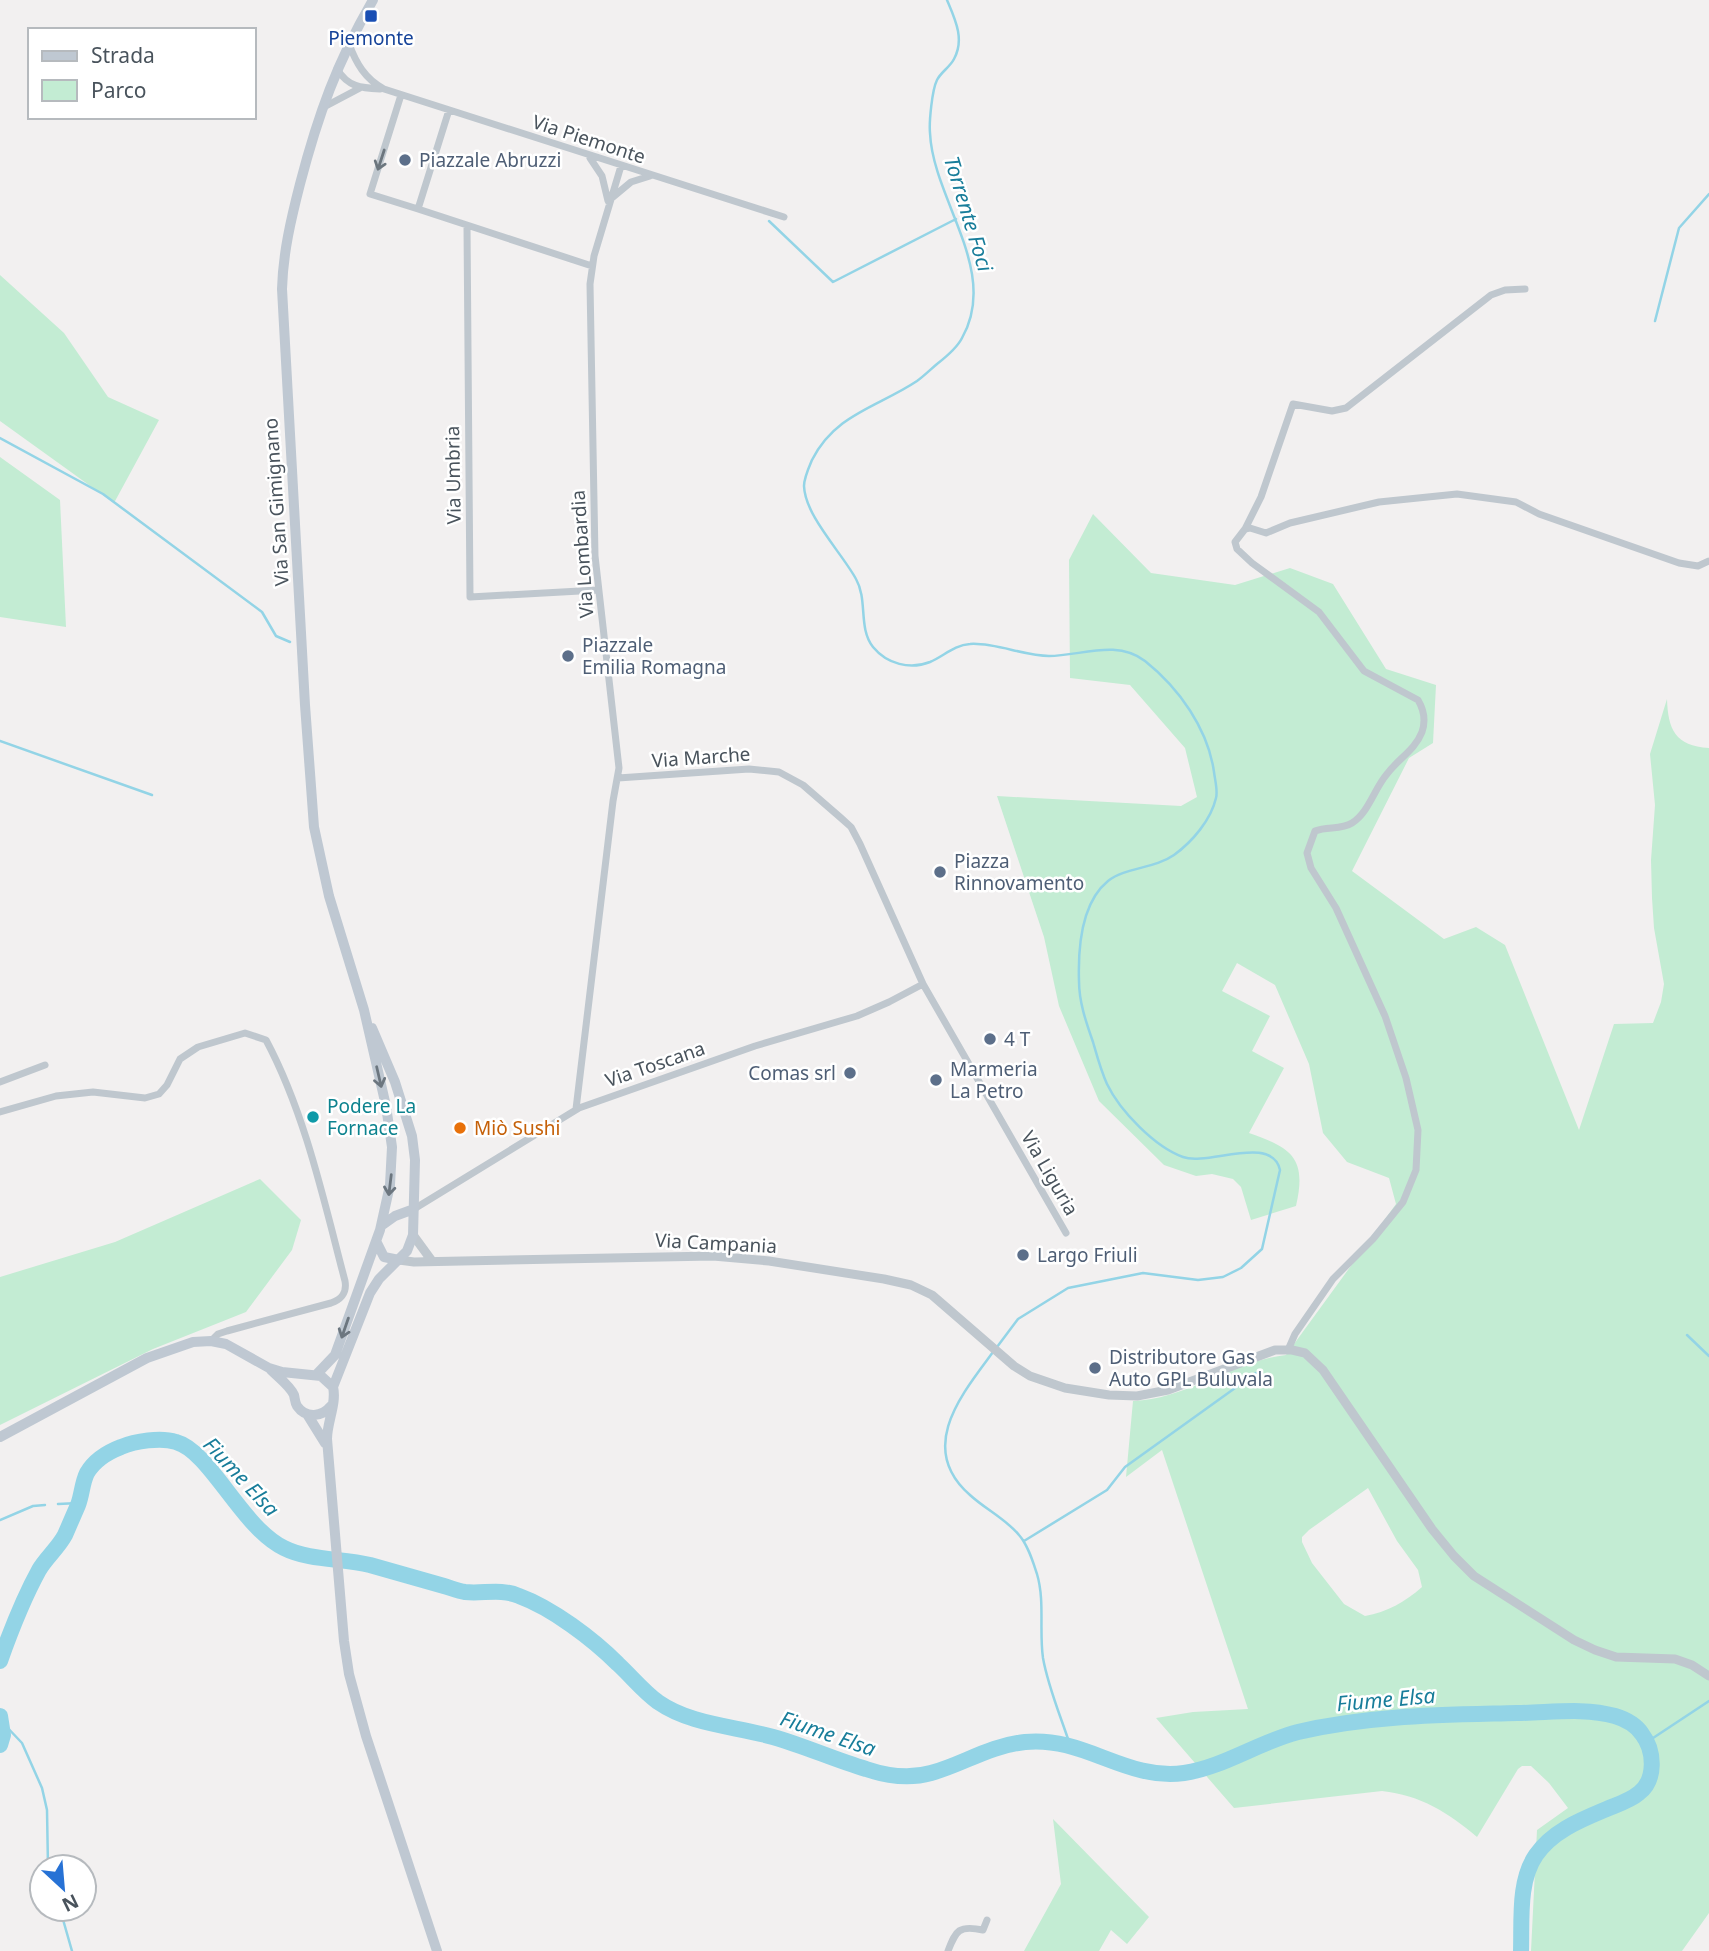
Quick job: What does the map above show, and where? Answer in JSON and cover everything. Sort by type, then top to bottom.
[{"type":"main road","name":"Via San Gimignano","points":[[294,1395],[297,1384],[335,1355],[381,1226],[390,1185],[392,1147],[386,1106],[364,1010],[327,889],[314,827],[304,705],[282,331],[285,248],[321,110],[336,69],[373,0]]},
{"type":"main road","name":"Via San Gimignano","points":[[364,1010],[395,1082],[411,1131],[415,1153],[413,1235],[409,1248],[379,1279],[370,1293],[333,1387],[335,1393],[327,1426],[328,1453],[344,1641],[351,1685],[438,1951]]},
{"type":"main road","points":[[381,1226],[414,1209]]},
{"type":"main road","points":[[376,1241],[383,1256],[399,1260]]},
{"type":"main road","points":[[0,1437],[153,1355],[188,1343],[211,1341],[236,1348],[269,1368],[294,1395],[298,1407],[307,1414],[322,1437],[328,1453]]},
{"type":"main road","points":[[269,1368],[326,1378],[333,1387]]},
{"type":"main road","points":[[307,1414],[321,1414],[332,1405]]},
{"type":"street","name":"Via Piemonte","points":[[349,43],[364,73],[384,89],[784,217]]},
{"type":"street","points":[[336,69],[346,81],[361,88]]},
{"type":"street","name":"Via Piemonte","points":[[321,110],[361,88],[384,89]]},
{"type":"street","points":[[401,95],[370,194],[592,267]]},
{"type":"street","points":[[418,209],[449,110]]},
{"type":"street","points":[[588,155],[603,176],[609,205]]},
{"type":"street","name":"Via Lombardia","points":[[576,1109],[619,765],[594,538],[590,284],[592,267],[621,166]]},
{"type":"street","points":[[609,205],[626,185],[651,176]]},
{"type":"street","name":"Via Umbria","points":[[467,226],[470,597],[598,590]]},
{"type":"street","points":[[1525,289],[1505,290],[1491,295],[1346,408],[1332,411],[1293,404],[1261,497],[1245,529],[1235,542],[1237,549],[1270,578],[1319,612],[1364,671],[1418,700],[1423,709],[1424,722],[1415,743],[1387,773],[1362,815],[1350,825],[1325,827],[1315,831],[1307,853],[1311,868],[1336,908],[1385,1016],[1406,1078],[1419,1130],[1416,1170],[1403,1202],[1373,1239],[1333,1279],[1298,1329],[1288,1350],[1305,1353],[1323,1370],[1432,1529],[1474,1576],[1574,1640],[1595,1650],[1616,1657],[1675,1659],[1692,1665],[1709,1676]]},
{"type":"street","points":[[1245,529],[1266,533],[1290,523],[1379,502],[1457,494],[1516,502],[1539,514],[1679,563],[1698,566],[1709,561]]},
{"type":"street","name":"Via Marche","points":[[618,778],[749,768],[787,775],[803,785],[850,827],[923,984]]},
{"type":"street","name":"Via Toscana","points":[[414,1209],[576,1109],[764,1043],[857,1016],[923,984]]},
{"type":"street","name":"Via Liguria","points":[[923,984],[1066,1233]]},
{"type":"street","points":[[0,1112],[56,1096],[81,1093],[145,1098],[159,1094],[167,1085],[180,1059],[198,1047],[246,1033],[266,1040],[276,1059],[313,1159],[345,1281],[343,1295],[327,1305],[221,1332],[211,1341]]},
{"type":"street","points":[[0,1082],[45,1065]]},
{"type":"street","points":[[413,1235],[432,1261]]},
{"type":"street","name":"Via Campania","points":[[399,1260],[414,1262],[713,1256],[778,1262],[874,1277],[916,1287],[939,1300],[1014,1366],[1035,1378],[1093,1394],[1130,1396],[1168,1390],[1257,1355],[1288,1350]]},
{"type":"street","points":[[948,1951],[958,1931],[968,1927],[983,1930],[987,1920]]},
{"type":"green space","points":[[0,275],[64,333],[108,397],[159,420],[114,503],[0,421]]},
{"type":"green space","points":[[0,457],[60,500],[66,627],[0,617]]},
{"type":"green space","points":[[1093,514],[1151,573],[1235,585],[1290,568],[1333,584],[1386,669],[1436,685],[1433,743],[1409,758],[1352,871],[1444,939],[1476,927],[1505,945],[1579,1130],[1614,1024],[1653,1023],[1661,1002],[1664,984],[1654,928],[1652,898],[1651,860],[1655,805],[1650,754],[1667,699],[1669,719],[1681,740],[1697,747],[1709,748],[1709,1913],[1682,1951],[1531,1951],[1537,1830],[1568,1808],[1549,1783],[1531,1766],[1518,1769],[1477,1837],[1433,1806],[1409,1796],[1382,1791],[1234,1808],[1156,1718],[1193,1712],[1248,1709],[1162,1450],[1126,1477],[1133,1401],[1173,1394],[1247,1364],[1286,1355],[1396,1204],[1389,1178],[1347,1162],[1323,1133],[1309,1064],[1275,985],[1237,963],[1222,991],[1270,1016],[1252,1051],[1284,1068],[1249,1133],[1276,1144],[1293,1157],[1299,1176],[1296,1206],[1251,1220],[1241,1187],[1233,1179],[1212,1174],[1196,1176],[1164,1165],[1099,1101],[1059,1006],[1044,937],[997,796],[1181,806],[1197,797],[1185,748],[1130,685],[1070,678],[1069,560]],"holes":[[[1368,1488],[1397,1541],[1418,1570],[1422,1587],[1395,1606],[1365,1616],[1344,1604],[1312,1563],[1302,1537]]]},
{"type":"green space","points":[[260,1179],[301,1220],[292,1250],[246,1312],[153,1349],[0,1425],[0,1277],[115,1242]]},
{"type":"green space","points":[[1053,1819],[1149,1917],[1127,1944],[1111,1930],[1099,1951],[1024,1951],[1061,1884]]},
{"type":"waterway","name":"Torrente Foci","points":[[947,0],[958,29],[959,44],[954,59],[935,85],[930,133],[934,158],[969,261],[973,287],[972,313],[960,342],[944,358],[917,381],[845,422],[822,444],[806,476],[806,498],[817,522],[860,587],[868,639],[885,658],[899,664],[922,664],[959,646],[970,644],[1049,656],[1098,650],[1122,651],[1145,661],[1169,684],[1190,711],[1211,756],[1217,795],[1210,814],[1200,830],[1174,855],[1158,863],[1115,876],[1099,890],[1083,927],[1079,955],[1079,989],[1085,1019],[1107,1084],[1120,1105],[1150,1137],[1172,1152],[1194,1159],[1252,1152],[1265,1154],[1275,1159],[1280,1170],[1262,1249],[1241,1268],[1223,1277],[1198,1280],[1143,1273],[1068,1288],[1018,1319],[997,1347]]},
{"type":"waterway","points":[[1655,321],[1679,228],[1709,194]]},
{"type":"waterway","points":[[769,221],[833,282],[956,219]]},
{"type":"waterway","points":[[0,438],[103,494],[262,612],[276,636],[290,642]]},
{"type":"waterway","points":[[0,741],[152,795]]},
{"type":"waterway","points":[[1687,1335],[1709,1356]]},
{"type":"waterway","name":"Torrente Foci","points":[[993,1352],[958,1403],[945,1440],[946,1459],[954,1477],[970,1495],[1014,1529],[1030,1554],[1039,1584],[1045,1669],[1070,1745]]},
{"type":"waterway","points":[[1024,1541],[1107,1490],[1125,1467],[1256,1373]]},
{"type":"waterway","name":"Fiume Elsa","points":[[0,1661],[33,1581],[65,1535],[90,1469],[102,1457],[121,1447],[141,1441],[163,1440],[189,1448],[254,1524],[284,1548],[304,1555],[370,1565],[462,1592],[499,1592],[519,1596],[545,1608],[584,1635],[608,1654],[653,1698],[671,1710],[699,1720],[759,1733],[882,1773],[898,1776],[923,1775],[999,1747],[1025,1742],[1067,1745],[1143,1771],[1184,1773],[1213,1765],[1298,1732],[1352,1722],[1434,1715],[1566,1711],[1603,1713],[1623,1719],[1637,1728],[1646,1741],[1652,1765],[1648,1781],[1632,1798],[1560,1832],[1536,1855],[1530,1865],[1524,1889],[1521,1951]]},
{"type":"waterway","points":[[58,1504],[79,1503]]},
{"type":"waterway","points":[[0,1520],[33,1506],[45,1505]]},
{"type":"waterway","points":[[1647,1742],[1709,1701]]},
{"type":"waterway","name":"Fiume Elsa","points":[[0,1716],[3,1735],[0,1745]]},
{"type":"waterway","points":[[3,1723],[22,1743],[42,1788],[47,1810],[48,1853]]},
{"type":"waterway","points":[[64,1923],[72,1951]]},
{"type":"place","name":"Piemonte","points":[[371,16]]},
{"type":"place","name":"Piazzale Abruzzi","points":[[405,160]]},
{"type":"place","name":"Piazzale Emilia Romagna","points":[[568,656]]},
{"type":"place","name":"Piazza Rinnovamento","points":[[940,872]]},
{"type":"place","name":"4 T","points":[[990,1039]]},
{"type":"place","name":"Comas srl","points":[[850,1073]]},
{"type":"place","name":"Marmeria La Petro","points":[[936,1080]]},
{"type":"place","name":"Podere La Fornace","points":[[313,1117]]},
{"type":"place","name":"Miò Sushi","points":[[460,1128]]},
{"type":"place","name":"Largo Friuli","points":[[1023,1255]]},
{"type":"place","name":"Distributore Gas Auto GPL Buluvala","points":[[1095,1368]]}]
